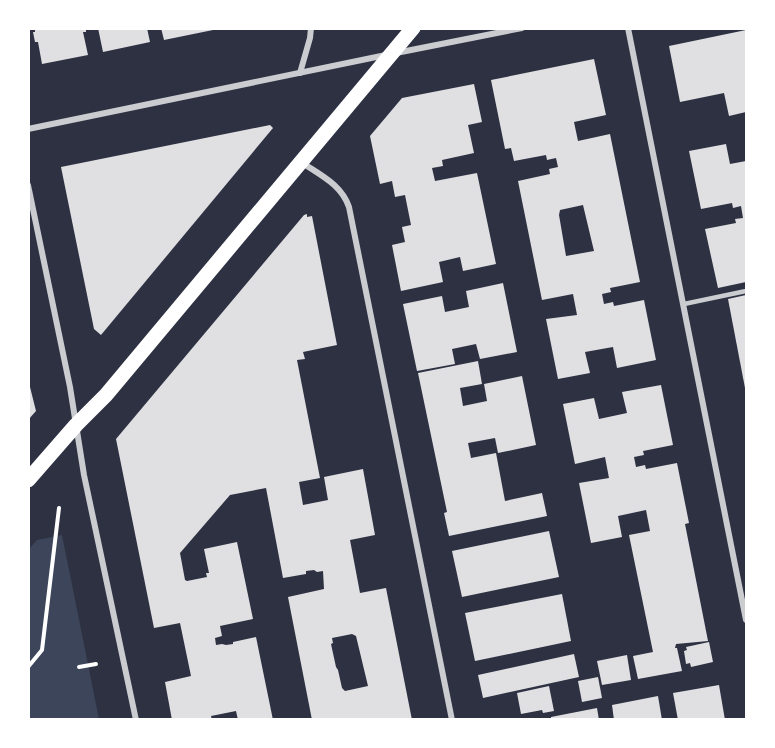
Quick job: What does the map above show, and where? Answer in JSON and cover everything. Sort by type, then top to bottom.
[{"type":"main road","points":[[28,480],[76,425],[106,395],[413,28]]},
{"type":"street","points":[[300,73],[311,28]]},
{"type":"street","points":[[28,129],[522,28]]},
{"type":"street","points":[[628,28],[747,620]]},
{"type":"street","points":[[301,162],[339,188],[349,207],[452,720]]},
{"type":"street","points":[[28,185],[84,475],[136,720]]},
{"type":"lane","points":[[684,304],[747,291]]},
{"type":"path","points":[[28,667],[42,650],[59,508]]},
{"type":"path","points":[[79,667],[96,664]]},
{"type":"shaded area","points":[[62,535],[99,719],[29,719],[29,549],[37,540]]},
{"type":"building","points":[[35,28],[86,28],[86,32],[83,32],[88,55],[42,64],[38,42],[35,42],[33,32]]},
{"type":"building","points":[[98,28],[147,28],[150,42],[103,52]]},
{"type":"building","points":[[161,28],[213,28],[213,30],[164,40]]},
{"type":"building","points":[[746,30],[746,112],[729,116],[724,93],[680,102],[669,46]]},
{"type":"building","points":[[594,59],[606,115],[574,122],[578,141],[610,134],[640,282],[610,288],[611,292],[602,294],[604,304],[613,302],[614,306],[644,300],[656,360],[617,368],[613,347],[585,352],[590,373],[558,379],[546,319],[577,315],[573,294],[542,300],[518,181],[550,174],[549,169],[558,167],[556,158],[547,160],[546,155],[514,161],[511,148],[505,149],[491,80]],"holes":[[[583,205],[594,251],[566,256],[560,210]]]},
{"type":"building","points":[[474,84],[482,122],[468,125],[474,153],[442,160],[443,166],[432,168],[435,181],[477,173],[496,264],[463,271],[460,257],[439,262],[443,282],[401,291],[392,245],[405,242],[402,227],[411,225],[405,195],[395,197],[392,181],[380,184],[370,136],[402,98]]},
{"type":"building","points":[[270,125],[273,128],[101,335],[94,329],[61,167]]},
{"type":"building","points":[[726,144],[730,164],[746,161],[746,282],[718,288],[705,229],[736,223],[735,219],[743,218],[741,206],[733,208],[732,203],[701,209],[689,151]]},
{"type":"building","points":[[304,215],[312,216],[337,345],[303,352],[305,359],[297,360],[320,478],[299,482],[303,505],[328,500],[324,477],[363,469],[375,535],[350,540],[360,593],[386,588],[412,720],[312,720],[288,597],[324,589],[323,571],[306,571],[306,574],[283,578],[266,488],[230,495],[180,553],[187,581],[207,577],[206,573],[209,573],[204,549],[237,542],[253,619],[220,626],[222,636],[215,638],[216,645],[233,644],[233,642],[256,637],[273,720],[238,720],[236,711],[211,716],[212,720],[172,720],[165,682],[191,676],[180,623],[154,628],[116,439]],"holes":[[[352,634],[356,636],[368,686],[345,691],[336,667],[331,644],[333,643],[332,638]]]},
{"type":"building","points":[[503,283],[517,352],[480,359],[476,344],[452,349],[455,364],[417,371],[403,304],[442,296],[445,312],[469,307],[466,291]]},
{"type":"building","points":[[746,295],[746,388],[745,388],[728,299]]},
{"type":"building","points":[[478,361],[482,384],[460,388],[463,406],[487,401],[484,384],[522,376],[536,445],[498,453],[495,438],[468,443],[471,458],[496,453],[505,501],[542,493],[547,516],[449,536],[444,513],[447,512],[418,373]]},
{"type":"building","points":[[28,379],[36,411],[28,420]]},
{"type":"building","points":[[661,385],[673,445],[643,451],[644,455],[634,457],[636,467],[645,465],[646,469],[677,463],[689,523],[685,524],[708,641],[676,644],[675,648],[677,648],[682,671],[638,679],[633,656],[653,652],[629,535],[650,531],[646,510],[618,516],[622,537],[591,543],[579,483],[609,478],[605,457],[575,464],[563,404],[594,398],[599,419],[627,413],[622,392]]},
{"type":"building","points":[[549,531],[559,577],[462,597],[452,551]]},
{"type":"building","points":[[562,594],[571,641],[475,661],[465,613]]},
{"type":"building","points":[[709,642],[713,662],[691,667],[690,663],[686,664],[684,651],[687,650],[686,647]]},
{"type":"building","points":[[574,654],[579,677],[483,698],[478,675]]},
{"type":"building","points":[[627,655],[631,680],[602,685],[597,661]]},
{"type":"building","points":[[598,677],[602,698],[582,702],[578,681]]},
{"type":"building","points":[[719,685],[725,720],[678,720],[673,693]]},
{"type":"building","points":[[549,686],[554,711],[543,713],[542,710],[521,714],[517,693]]},
{"type":"building","points":[[658,696],[662,720],[614,720],[612,705]]},
{"type":"building","points":[[597,708],[599,720],[551,720],[551,717]]}]
